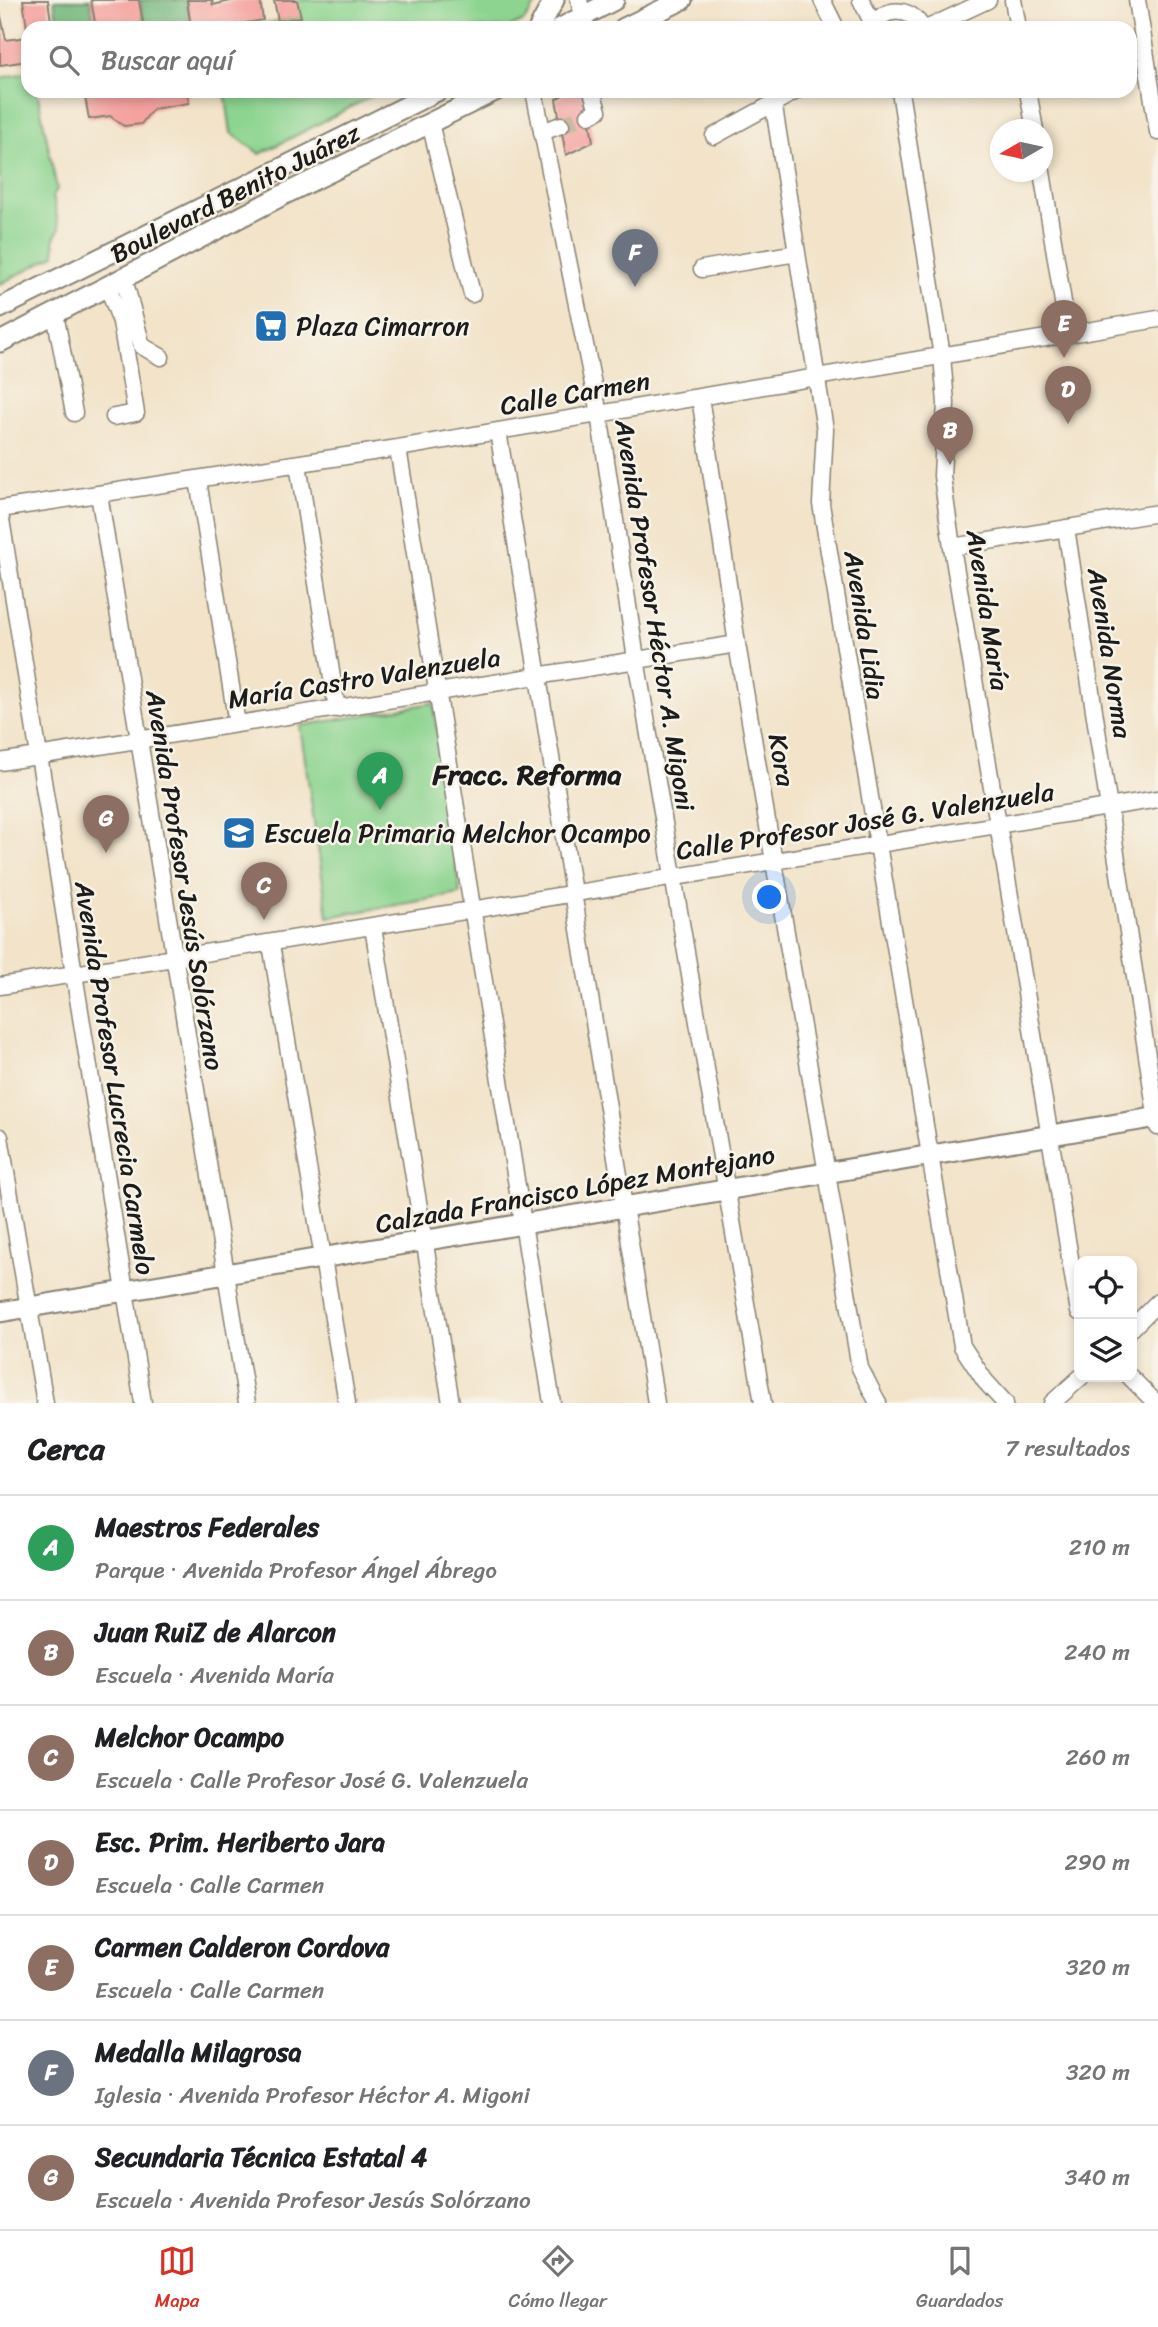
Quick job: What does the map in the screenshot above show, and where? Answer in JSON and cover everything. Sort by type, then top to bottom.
[{"type":"main road","points":[[543,21],[554,0]]},
{"type":"main road","points":[[582,15],[614,0]]},
{"type":"main road","points":[[638,21],[682,0]]},
{"type":"main road","name":"Boulevard Benito Juárez","points":[[0,308],[423,98]]},
{"type":"main road","name":"Boulevard Benito Juárez","points":[[0,342],[269,202],[481,98]]},
{"type":"main road","name":"Calzada Francisco López Montejano","points":[[0,1312],[1048,1135],[1158,1120]]},
{"type":"street","points":[[822,0],[832,21]]},
{"type":"street","points":[[861,0],[870,21]]},
{"type":"street","points":[[943,21],[988,0]]},
{"type":"street","points":[[1013,0],[1017,21]]},
{"type":"street","points":[[1137,0],[1158,132]]},
{"type":"street","points":[[876,21],[889,6],[911,15],[916,21]]},
{"type":"street","name":"Avenida Profesor Héctor A. Migoni","points":[[535,98],[599,414],[636,659],[763,1403]]},
{"type":"street","points":[[589,114],[598,111],[594,98]]},
{"type":"street","points":[[714,136],[780,98]]},
{"type":"street","name":"Avenida María","points":[[901,98],[942,356],[946,403],[942,476],[952,547],[1074,1283]]},
{"type":"street","points":[[1029,98],[1033,119]]},
{"type":"street","name":"Avenida Lidia","points":[[773,101],[825,430],[821,504],[962,1346],[985,1381],[1005,1403]]},
{"type":"street","points":[[430,123],[472,294]]},
{"type":"street","points":[[542,132],[561,125]]},
{"type":"street","points":[[1044,182],[1068,333]]},
{"type":"street","points":[[702,269],[797,253]]},
{"type":"street","points":[[116,283],[142,346],[161,358]]},
{"type":"street","points":[[114,417],[136,413],[116,283]]},
{"type":"street","points":[[55,314],[74,413]]},
{"type":"street","name":"Calle Carmen","points":[[0,511],[398,448],[1158,319]]},
{"type":"street","name":"Kora","points":[[700,397],[737,644],[860,1368],[878,1403]]},
{"type":"street","points":[[498,431],[656,1403]]},
{"type":"street","points":[[398,448],[552,1403]]},
{"type":"street","points":[[298,464],[337,709]]},
{"type":"street","points":[[198,480],[237,724]]},
{"type":"street","name":"Avenida Profesor Jesús Solórzano","points":[[99,494],[247,1403]]},
{"type":"street","name":"Avenida Profesor Lucrecia Carmelo","points":[[0,511],[143,1403]]},
{"type":"street","points":[[952,547],[1158,513]]},
{"type":"street","name":"Avenida Norma","points":[[1066,528],[1158,1120]]},
{"type":"street","name":"María Castro Valenzuela","points":[[0,762],[737,644]]},
{"type":"street","name":"Calle Profesor José G. Valenzuela","points":[[0,986],[472,911],[876,842],[1158,799]]},
{"type":"street","points":[[373,927],[451,1403]]},
{"type":"street","points":[[271,944],[346,1403]]},
{"type":"street","points":[[0,1136],[46,1403]]},
{"type":"street","points":[[1137,1323],[1158,1302]]},
{"type":"street","points":[[1052,1403],[1075,1382]]},
{"type":"street","points":[[1135,1382],[1156,1403]]},
{"type":"green space","points":[[54,0],[90,0],[94,21],[57,21]]},
{"type":"green space","points":[[140,0],[186,0],[190,21],[143,21]]},
{"type":"green space","points":[[297,0],[539,0],[524,21],[279,21],[300,17]]},
{"type":"green space","points":[[21,74],[21,98],[38,98],[57,189],[53,196],[59,229],[54,238],[55,255],[0,284],[0,78]]},
{"type":"green space","points":[[226,98],[368,98],[260,154],[231,133]]},
{"type":"green space","points":[[433,703],[460,894],[328,917],[300,726]]},
{"type":"building","points":[[23,0],[48,0],[51,21],[26,21]]},
{"type":"building","points":[[91,0],[139,0],[143,21],[95,21]]},
{"type":"building","points":[[187,0],[212,0],[213,5],[235,0],[260,0],[263,20],[190,21]]},
{"type":"building","points":[[274,0],[297,0],[301,17],[278,21]]},
{"type":"building","points":[[0,12],[6,40],[21,38],[21,62],[0,65]]},
{"type":"building","points":[[85,98],[188,98],[189,103],[153,109],[141,124],[124,126],[110,116],[89,119]]},
{"type":"building","points":[[586,98],[593,142],[566,155],[556,99]]},
{"type":"tunnel","points":[[561,125],[589,115]]},
{"type":"place","name":"Medalla Milagrosa","points":[[635,287]]},
{"type":"place","name":"Plaza Cimarron","points":[[271,326]]},
{"type":"place","name":"Carmen Calderon Cordova","points":[[1064,358]]},
{"type":"place","name":"Esc. Prim. Heriberto Jara","points":[[1068,424]]},
{"type":"place","name":"Juan RuiZ de Alarcon","points":[[950,465]]},
{"type":"place","name":"Maestros Federales","points":[[380,810]]},
{"type":"place","name":"Escuela Primaria Melchor Ocampo","points":[[239,833]]},
{"type":"place","name":"Secundaria Técnica Estatal 4","points":[[106,853]]},
{"type":"place","name":"Melchor Ocampo","points":[[264,920]]},
{"type":"district","name":"Fracc. Reforma","points":[[527,774]]}]
